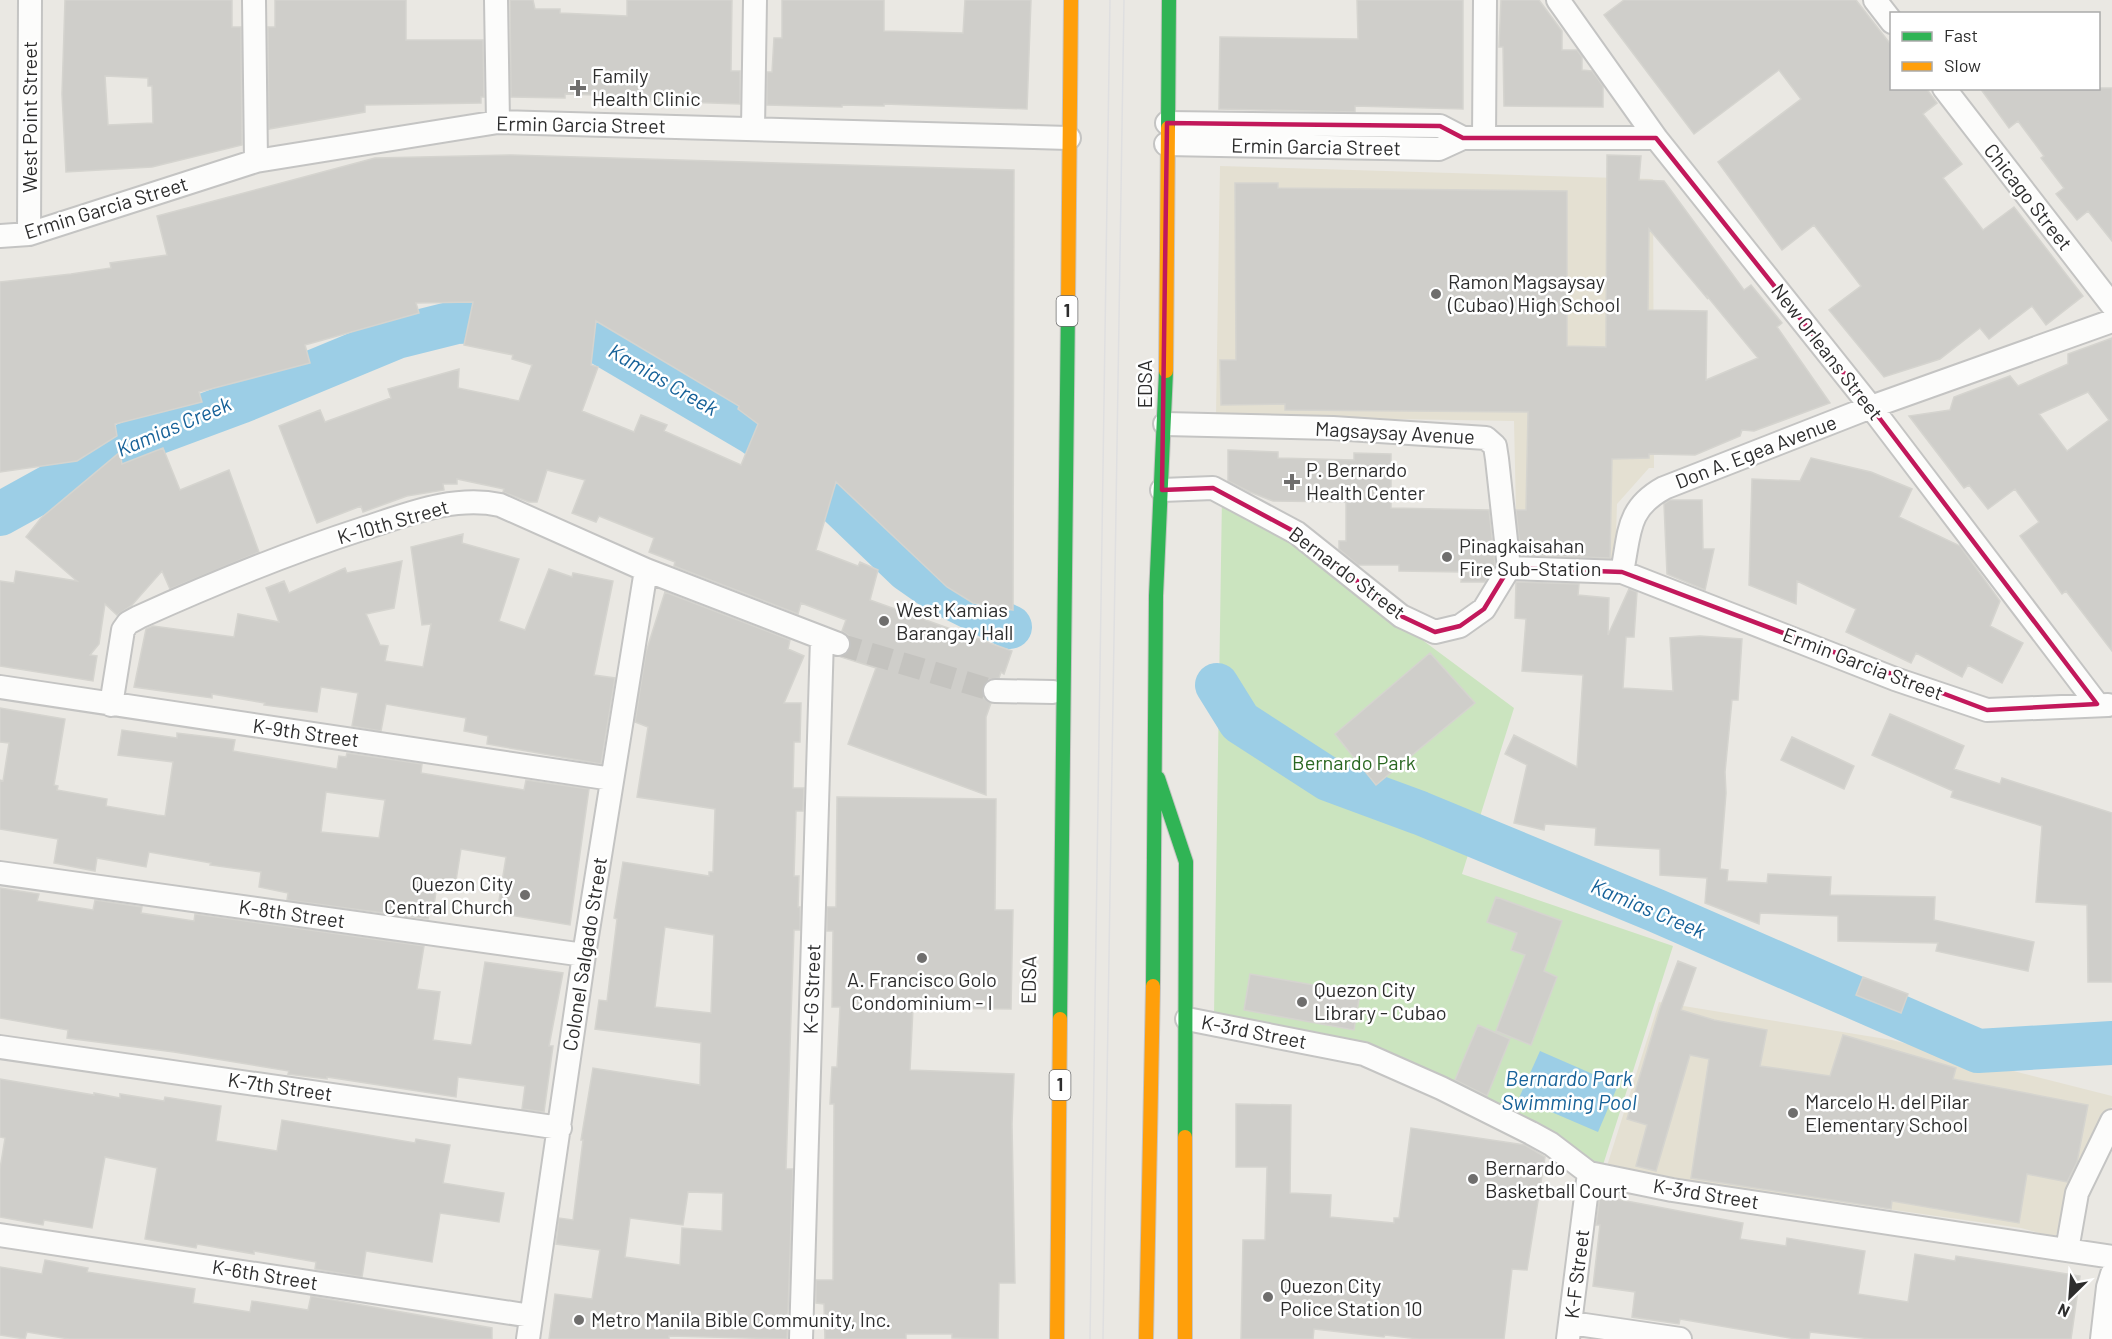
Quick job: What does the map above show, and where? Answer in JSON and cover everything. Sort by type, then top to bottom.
[{"type":"main road","name":"EDSA","points":[[1056,1339],[1064,831],[1063,623],[1071,0]]},
{"type":"main road","name":"EDSA","points":[[1146,1339],[1156,859],[1156,596],[1165,424],[1169,0]]},
{"type":"main road","name":"EDSA","points":[[1043,1339],[1053,692],[1063,623]]},
{"type":"main road","name":"EDSA","points":[[1155,769],[1186,862],[1185,1339]]},
{"type":"street","name":"West Point Street","points":[[29,234],[30,0]]},
{"type":"street","points":[[254,0],[256,161]]},
{"type":"street","points":[[496,0],[498,122]]},
{"type":"street","points":[[753,128],[755,0]]},
{"type":"street","points":[[1474,138],[1485,0]]},
{"type":"street","name":"New Orleans Street","points":[[1558,0],[1656,138],[1871,407],[2104,705]]},
{"type":"street","points":[[1875,0],[1890,19]]},
{"type":"street","name":"Chicago Street","points":[[1946,90],[2112,304]]},
{"type":"street","name":"Ermin Garcia Street","points":[[0,236],[29,234],[256,161],[498,122],[1069,138]]},
{"type":"street","name":"Ermin Garcia Street","points":[[1167,133],[1438,149],[1474,138],[1656,138]]},
{"type":"street","name":"Don A. Egea Avenue","points":[[1622,572],[1634,514],[1651,495],[1871,407],[2112,321]]},
{"type":"street","name":"Magsaysay Avenue","points":[[1165,424],[1333,428],[1486,438],[1495,446],[1509,568]]},
{"type":"street","name":"Bernardo Street","points":[[1162,490],[1213,488],[1297,533],[1401,616],[1435,632],[1460,626],[1484,609],[1509,568]]},
{"type":"street","name":"K-10th Street","points":[[111,705],[121,638],[128,623],[232,575],[427,508],[479,500],[500,505],[646,570],[830,641]]},
{"type":"street","points":[[1509,568],[1622,572]]},
{"type":"street","name":"Colonel Salgado Street","points":[[528,1339],[584,955],[646,570]]},
{"type":"street","name":"Ermin Garcia Street","points":[[1622,572],[1895,679],[1987,710],[2104,705]]},
{"type":"street","name":"K-G Street","points":[[801,1339],[830,641]]},
{"type":"street","name":"K-9th Street","points":[[0,687],[612,778]]},
{"type":"street","points":[[995,691],[1053,692]]},
{"type":"street","name":"K-8th Street","points":[[0,873],[584,955]]},
{"type":"street","name":"K-3rd Street","points":[[1187,1019],[1364,1054],[1441,1088],[1531,1133],[1551,1144],[1589,1173],[1672,1190],[2112,1257]]},
{"type":"street","name":"K-7th Street","points":[[0,1047],[560,1128]]},
{"type":"street","points":[[2067,1250],[2077,1193],[2112,1121]]},
{"type":"street","name":"K-F Street","points":[[1569,1331],[1589,1173]]},
{"type":"street","name":"K-6th Street","points":[[0,1235],[531,1316]]},
{"type":"street","points":[[2102,1339],[2108,1287],[2112,1274]]},
{"type":"street","points":[[1569,1331],[1680,1339]]},
{"type":"highlighted area","points":[[1167,123],[1440,126],[1463,138],[1656,138],[1871,407],[2097,704],[1987,710],[1622,572],[1509,568],[1484,609],[1460,626],[1435,632],[1401,616],[1297,533],[1213,488],[1162,490]]},
{"type":"shaded area","name":"Ramon Magsaysay (Cubao) High School","points":[[1220,166],[1653,179],[1654,468],[1649,468],[1617,504],[1615,564],[1517,557],[1514,421],[1216,416]]},
{"type":"shaded area","name":"Marcelo H. del Pilar Elementary School","points":[[1659,1002],[1892,1040],[2112,1096],[2112,1106],[2055,1237],[2021,1228],[1606,1169]]},
{"type":"green space","name":"Bernardo Park","points":[[1222,496],[1293,535],[1320,564],[1514,708],[1462,874],[1673,946],[1602,1168],[1395,1056],[1214,1016]]},
{"type":"water","name":"Bernardo Park Swimming Pool","points":[[1540,1051],[1618,1085],[1598,1132],[1519,1098]]},
{"type":"building","points":[[65,0],[232,0],[232,27],[241,27],[242,145],[152,167],[66,172],[62,94]],"holes":[[[105,76],[148,78],[148,86],[152,86],[153,123],[108,125]]]},
{"type":"building","points":[[275,0],[406,0],[406,40],[483,40],[484,97],[481,97],[481,103],[365,105],[365,112],[269,129],[268,27],[275,27]]},
{"type":"building","points":[[510,0],[533,0],[535,9],[560,9],[560,13],[627,16],[627,0],[732,0],[731,71],[740,71],[740,104],[623,100],[623,96],[565,94],[565,98],[511,97]]},
{"type":"building","points":[[782,0],[884,0],[884,31],[963,33],[965,0],[1031,0],[1027,109],[884,104],[884,106],[842,105],[842,107],[767,105],[767,72],[772,72],[774,38],[782,38]]},
{"type":"building","points":[[1357,0],[1463,0],[1463,109],[1355,106],[1355,112],[1219,109],[1220,37],[1358,39]]},
{"type":"building","points":[[1501,0],[1539,0],[1562,31],[1562,50],[1577,50],[1582,57],[1582,70],[1592,71],[1603,86],[1603,107],[1504,106],[1503,47],[1499,47]]},
{"type":"building","points":[[1624,0],[1856,0],[1890,43],[1890,90],[1927,90],[1937,103],[1923,114],[1962,164],[1943,178],[1983,230],[2014,207],[2083,296],[2046,325],[2032,306],[1989,339],[1980,328],[1940,359],[1884,377],[1829,310],[1861,286],[1814,225],[1782,250],[1718,162],[1801,99],[1779,70],[1694,134],[1604,15]]},
{"type":"building","points":[[2100,88],[2112,88],[2112,241],[2088,211],[2077,220],[2056,194],[2064,188],[2041,158],[2044,156],[2018,121],[2009,128],[1981,90],[2100,90]]},
{"type":"building","points":[[511,155],[1014,170],[1013,610],[973,603],[947,587],[836,482],[816,550],[858,566],[860,562],[878,570],[870,600],[1012,651],[1004,674],[1001,672],[999,678],[988,680],[982,690],[984,698],[991,703],[986,717],[986,795],[848,744],[876,668],[841,657],[851,648],[849,636],[842,631],[846,620],[801,603],[798,614],[674,566],[675,562],[649,552],[654,538],[599,516],[596,522],[572,513],[585,480],[547,470],[537,502],[529,502],[503,492],[504,489],[457,479],[457,484],[443,484],[444,490],[407,496],[363,512],[361,506],[317,523],[279,426],[320,410],[325,422],[391,398],[388,389],[459,369],[458,388],[519,401],[532,365],[512,359],[513,355],[464,345],[473,302],[416,303],[419,313],[305,345],[310,363],[199,392],[202,402],[115,424],[117,436],[77,461],[0,472],[0,282],[111,268],[110,263],[167,255],[157,216],[375,158]],"holes":[[[596,321],[739,406],[738,409],[758,424],[741,465],[664,431],[667,425],[641,415],[634,432],[582,411],[598,367],[591,365]]]},
{"type":"building","name":"Ramon Magsaysay (Cubao) High School","points":[[1607,155],[1641,156],[1639,180],[1664,181],[1744,290],[1751,285],[1782,323],[1777,327],[1830,403],[1754,431],[1742,430],[1740,436],[1695,455],[1649,454],[1649,458],[1612,459],[1610,558],[1521,555],[1516,510],[1526,510],[1528,412],[1285,410],[1285,404],[1221,405],[1220,360],[1236,360],[1235,183],[1278,183],[1278,188],[1567,191],[1567,346],[1606,347]],"holes":[[[1649,229],[1707,298],[1707,296],[1758,358],[1706,380],[1707,311],[1648,310]]]},
{"type":"building","points":[[2112,338],[2112,651],[2066,591],[2062,594],[2020,536],[2039,522],[2015,489],[1988,509],[1969,485],[1964,488],[1909,416],[1950,410],[1954,397],[2010,376],[2018,386],[2068,364],[2068,354]],"holes":[[[2088,392],[2109,420],[2067,451],[2039,414]]]},
{"type":"building","points":[[163,448],[180,490],[229,470],[259,552],[170,589],[162,571],[132,605],[117,615],[105,604],[99,644],[90,655],[97,656],[93,681],[0,666],[0,581],[14,583],[16,571],[77,581],[26,537],[41,518],[120,452],[122,464]]},
{"type":"building","points":[[1228,450],[1278,452],[1278,458],[1354,460],[1354,453],[1391,454],[1391,508],[1489,510],[1495,565],[1485,582],[1461,582],[1462,572],[1399,571],[1399,565],[1358,565],[1339,549],[1339,541],[1346,541],[1346,502],[1273,501],[1250,492],[1228,481]]},
{"type":"building","points":[[1811,458],[1871,472],[1912,489],[1899,517],[1960,546],[2000,601],[1990,626],[2023,643],[2002,683],[1968,665],[1962,677],[1916,653],[1911,663],[1846,632],[1856,609],[1797,581],[1796,604],[1749,585],[1752,479],[1800,481]]},
{"type":"building","points":[[1670,500],[1702,500],[1703,549],[1714,549],[1705,590],[1667,574],[1664,504]]},
{"type":"building","points":[[463,534],[462,543],[519,559],[499,621],[525,630],[549,569],[572,577],[573,573],[613,581],[594,675],[615,678],[601,764],[487,744],[488,736],[464,731],[466,718],[386,704],[381,731],[352,726],[358,693],[321,687],[317,712],[264,705],[265,703],[212,694],[212,698],[134,687],[146,629],[153,626],[234,637],[238,614],[279,622],[266,588],[284,581],[289,593],[345,568],[347,573],[402,561],[394,608],[366,614],[380,645],[388,646],[385,661],[423,667],[431,624],[422,625],[411,547]]},
{"type":"building","points":[[1516,582],[1579,584],[1578,595],[1609,598],[1608,635],[1629,589],[1637,592],[1634,637],[1626,637],[1623,688],[1673,691],[1670,638],[1700,636],[1742,639],[1738,700],[1732,700],[1725,772],[1726,793],[1720,869],[1728,870],[1727,881],[1767,883],[1768,874],[1831,877],[1830,895],[1935,897],[1934,920],[2034,942],[2028,971],[1936,951],[1938,943],[1838,941],[1838,916],[1760,913],[1759,924],[1705,903],[1707,878],[1660,875],[1660,849],[1595,845],[1596,828],[1545,824],[1544,830],[1514,823],[1527,765],[1505,754],[1514,735],[1577,767],[1583,675],[1522,671],[1526,619],[1515,618]]},
{"type":"building","points":[[665,592],[790,640],[788,649],[804,656],[784,703],[801,703],[800,742],[794,742],[793,788],[804,788],[803,811],[796,811],[794,876],[799,876],[800,930],[794,930],[786,1169],[793,1169],[787,1339],[669,1336],[669,1339],[549,1339],[555,1294],[592,1299],[600,1250],[556,1244],[559,1218],[573,1220],[583,1140],[581,1140],[593,1068],[700,1085],[701,1043],[595,1029],[599,1000],[607,1001],[617,919],[614,918],[623,862],[709,876],[709,872],[713,872],[715,809],[637,797],[648,727],[635,722],[646,652]],"holes":[[[665,927],[714,935],[711,1013],[655,1007]],[[688,1192],[723,1193],[722,1231],[682,1228],[680,1265],[625,1257],[630,1218],[683,1225]]]},
{"type":"building","points":[[1430,653],[1475,703],[1376,785],[1335,734]]},
{"type":"building","points":[[0,708],[65,719],[54,785],[58,786],[57,790],[107,799],[106,806],[165,816],[173,762],[118,755],[122,730],[177,738],[177,733],[235,740],[233,751],[337,769],[339,756],[346,757],[347,753],[422,764],[421,773],[524,790],[526,780],[589,789],[570,925],[497,913],[506,857],[461,849],[455,887],[437,884],[433,913],[429,912],[428,919],[287,900],[288,893],[259,887],[261,872],[210,865],[211,863],[149,852],[146,867],[97,858],[95,871],[54,863],[58,839],[0,829],[0,780],[3,781],[9,743],[0,742]],"holes":[[[326,792],[385,800],[379,838],[321,832]]]},
{"type":"building","points":[[1890,714],[1964,746],[1954,769],[2000,784],[2002,778],[2112,813],[2112,982],[2088,982],[2087,905],[2036,902],[2042,826],[1951,797],[1953,791],[1872,755]]},
{"type":"building","points":[[1792,737],[1854,766],[1844,789],[1781,760]]},
{"type":"building","points":[[837,797],[996,799],[995,910],[1013,910],[1011,1009],[913,1008],[910,1070],[1014,1074],[1012,1124],[1015,1283],[999,1283],[998,1339],[952,1338],[952,1334],[906,1334],[906,1339],[825,1339],[824,1304],[816,1303],[816,1280],[833,1280],[834,1104],[830,1104],[832,1067],[837,1067],[840,1007],[832,1007],[833,931],[827,931],[827,907],[836,907]]},
{"type":"building","points":[[0,888],[39,894],[37,901],[93,910],[95,900],[142,907],[141,913],[194,921],[195,914],[424,946],[417,989],[440,992],[433,1040],[471,1045],[485,962],[563,973],[549,1046],[553,1046],[544,1112],[522,1109],[525,1086],[458,1077],[456,1097],[327,1077],[327,1079],[288,1074],[289,1071],[174,1052],[67,1038],[68,1030],[0,1018]]},
{"type":"building","points":[[1496,897],[1562,921],[1544,971],[1557,977],[1531,1045],[1496,1031],[1525,955],[1511,950],[1517,933],[1487,922]]},
{"type":"building","name":"Marcelo H. del Pilar Elementary School","points":[[1678,961],[1696,968],[1681,1010],[1714,1020],[1767,1030],[1760,1066],[1830,1076],[1843,1035],[1956,1068],[1953,1079],[2088,1105],[2077,1162],[2067,1182],[2027,1174],[2019,1223],[1892,1201],[1891,1209],[1691,1178],[1709,1059],[1690,1055],[1656,1171],[1636,1166],[1647,1125],[1627,1119],[1660,1008]]},
{"type":"building","name":"Quezon City Library - Cubao","points":[[1250,974],[1360,993],[1354,1030],[1244,1010]]},
{"type":"building","points":[[1863,977],[1908,994],[1901,1013],[1856,995]]},
{"type":"building","points":[[1478,1025],[1510,1039],[1487,1096],[1455,1080]]},
{"type":"building","points":[[0,1079],[94,1095],[94,1093],[120,1098],[120,1094],[164,1101],[165,1097],[221,1106],[216,1141],[277,1151],[282,1120],[415,1143],[416,1139],[450,1145],[443,1183],[504,1193],[499,1222],[440,1213],[432,1262],[366,1251],[362,1277],[315,1269],[316,1262],[254,1251],[254,1254],[197,1244],[196,1248],[145,1239],[157,1168],[105,1157],[92,1228],[44,1220],[43,1225],[0,1217],[0,1169],[5,1138],[0,1137]]},
{"type":"building","points":[[1236,1104],[1291,1105],[1290,1193],[1331,1195],[1330,1217],[1394,1223],[1394,1218],[1399,1218],[1411,1128],[1525,1145],[1545,1157],[1527,1270],[1512,1269],[1504,1339],[1419,1339],[1314,1329],[1313,1339],[1241,1339],[1243,1240],[1265,1240],[1267,1167],[1236,1167]]},
{"type":"building","points":[[1600,1196],[1743,1223],[1740,1239],[1786,1246],[1787,1238],[1865,1251],[1858,1294],[1908,1302],[1915,1254],[1955,1261],[1956,1256],[2080,1276],[2071,1339],[1871,1339],[1810,1332],[1809,1339],[1796,1339],[1680,1319],[1679,1324],[1632,1317],[1635,1292],[1593,1286],[1600,1225],[1596,1225]]},
{"type":"building","points":[[45,1260],[88,1268],[87,1272],[195,1289],[193,1303],[250,1312],[252,1301],[308,1310],[311,1296],[492,1328],[492,1339],[69,1339],[27,1332],[25,1339],[0,1335],[0,1267],[42,1274]]},
{"type":"waterway","name":"Kamias Creek","points":[[0,514],[127,444],[240,402],[397,337],[457,322],[501,320],[531,333],[599,342],[752,432],[795,462],[908,570],[938,591],[1010,627]]},
{"type":"waterway","name":"Kamias Creek","points":[[1217,685],[1240,722],[1328,779],[1420,813],[1657,911],[1978,1051],[2112,1043]]},
{"type":"tunnel","points":[[838,644],[995,691]]},
{"type":"tram line","points":[[1090,1339],[1110,0]]},
{"type":"tram line","points":[[1103,1339],[1124,0]]},
{"type":"traffic: fast","points":[[1168,128],[1169,0]]},
{"type":"traffic: fast","points":[[1060,1019],[1068,305]]},
{"type":"traffic: fast","points":[[1153,986],[1156,596],[1166,371]]},
{"type":"traffic: fast","points":[[1158,778],[1186,862],[1185,1137]]},
{"type":"traffic: slow","points":[[1068,305],[1071,0]]},
{"type":"traffic: slow","points":[[1166,371],[1168,128]]},
{"type":"traffic: slow","points":[[1146,1339],[1153,986]]},
{"type":"traffic: slow","points":[[1057,1339],[1060,1019]]},
{"type":"traffic: slow","points":[[1185,1137],[1185,1339]]},
{"type":"place","name":"Family Health Clinic","points":[[578,88]]},
{"type":"place","name":"Ramon Magsaysay (Cubao) High School","points":[[1436,294]]},
{"type":"place","name":"P. Bernardo Health Center","points":[[1292,482]]},
{"type":"place","name":"Pinagkaisahan Fire Sub-Station","points":[[1447,557]]},
{"type":"place","name":"West Kamias Barangay Hall","points":[[884,621]]},
{"type":"place","name":"Quezon City Central Church","points":[[525,895]]},
{"type":"place","name":"A. Francisco Golo Condominium - I","points":[[922,958]]},
{"type":"place","name":"Quezon City Library - Cubao","points":[[1302,1002]]},
{"type":"place","name":"Marcelo H. del Pilar Elementary School","points":[[1793,1113]]},
{"type":"place","name":"Bernardo Basketball Court","points":[[1473,1179]]},
{"type":"place","name":"Quezon City Police Station 10","points":[[1268,1297]]},
{"type":"place","name":"Metro Manila Bible Community, Inc.","points":[[579,1320]]}]
